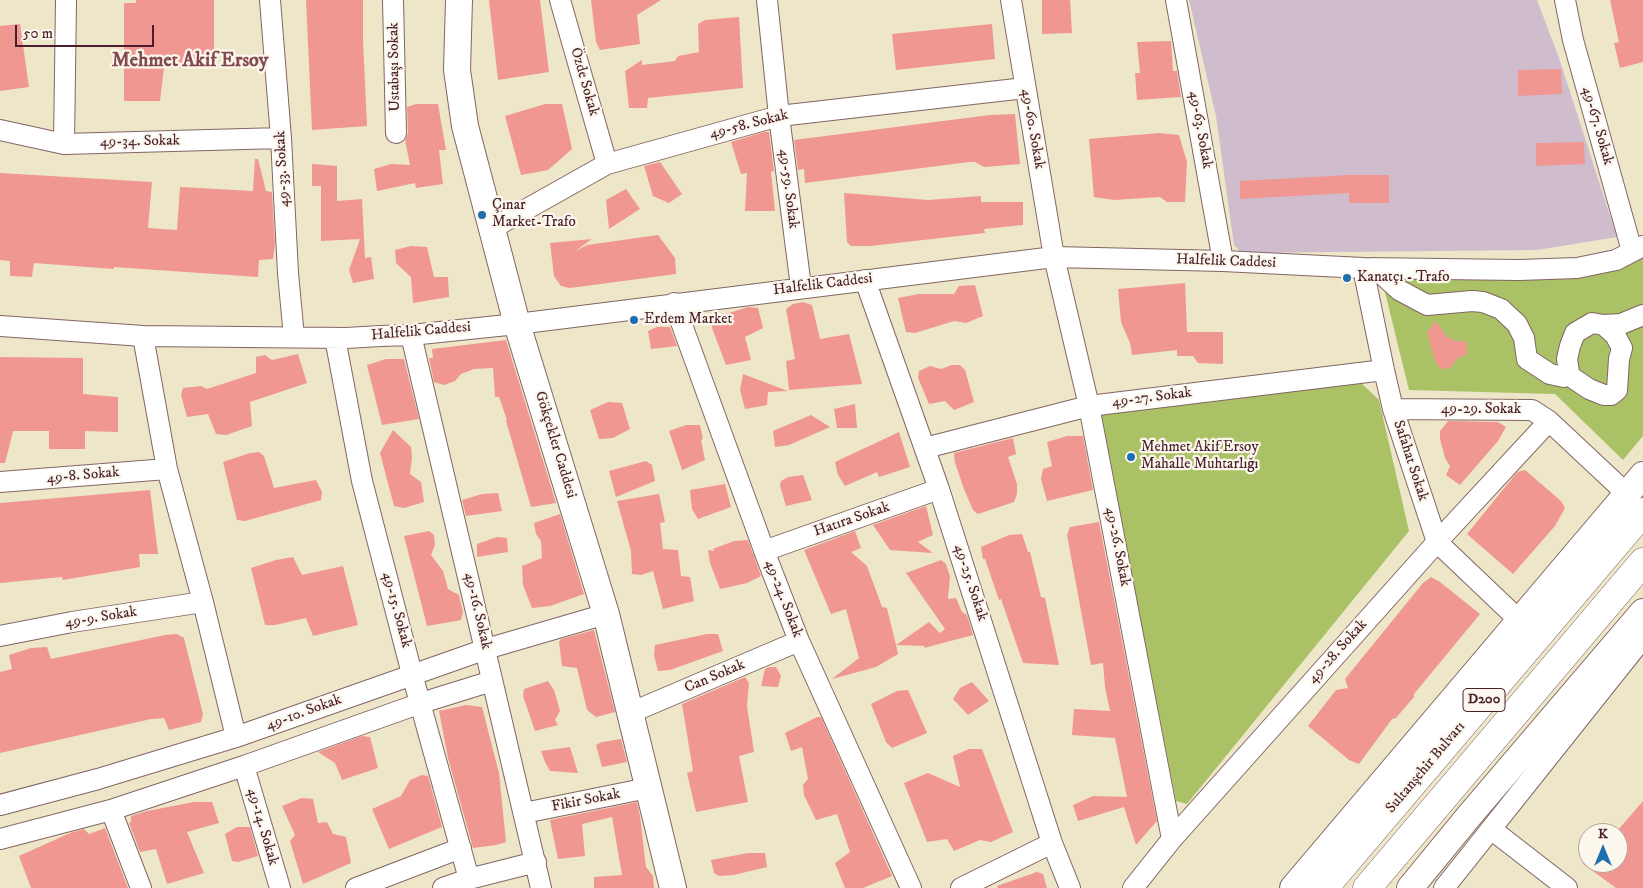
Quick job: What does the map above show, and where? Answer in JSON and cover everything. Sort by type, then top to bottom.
[{"type":"highway","name":"Sultanşehir Bulvarı","points":[[1324,888],[1638,493]]},
{"type":"highway","name":"D200","points":[[1367,888],[1643,562]]},
{"type":"main road","name":"Gökçekler Caddesi","points":[[459,0],[457,70],[465,126],[518,324],[606,614],[673,888]]},
{"type":"main road","points":[[1293,888],[1519,620],[1638,493]]},
{"type":"main road","points":[[1410,888],[1475,808],[1643,612]]},
{"type":"street","points":[[64,144],[66,0]]},
{"type":"street","name":"49-33. Sokak","points":[[270,0],[294,337]]},
{"type":"street","name":"Ustabaşı Sokak","points":[[394,0],[396,134]]},
{"type":"street","name":"Özde Sokak","points":[[560,0],[607,164]]},
{"type":"street","name":"49-59. Sokak","points":[[767,0],[779,116],[801,287]]},
{"type":"street","name":"49-60. Sokak","points":[[1011,0],[1054,258]]},
{"type":"street","name":"49-63. Sokak","points":[[1176,0],[1223,261]]},
{"type":"street","name":"49-67. Sokak","points":[[1565,0],[1573,40],[1638,248]]},
{"type":"street","name":"49-58. Sokak","points":[[493,228],[607,164],[779,116],[1025,88]]},
{"type":"street","name":"49-34. Sokak","points":[[0,130],[64,144],[281,138]]},
{"type":"street","name":"Halfelik Caddesi","points":[[0,326],[143,336],[335,338],[410,335],[518,324],[801,287],[1054,258],[1223,261],[1369,268],[1519,270],[1577,268],[1616,260],[1638,248]]},
{"type":"street","name":"49-26. Sokak","points":[[1054,258],[1090,406],[1172,839]]},
{"type":"street","points":[[1369,268],[1399,290],[1427,305],[1477,301],[1501,309],[1517,324],[1524,338],[1527,359],[1550,374],[1564,377],[1569,372],[1567,359],[1575,333],[1592,323],[1604,325],[1620,324],[1643,315]]},
{"type":"street","name":"Safahat Sokak","points":[[1369,268],[1384,370],[1393,409],[1437,542],[1519,620]]},
{"type":"street","name":"49-25. Sokak","points":[[865,280],[925,448],[1052,843],[1070,888]]},
{"type":"street","name":"49-24. Sokak","points":[[674,303],[764,551],[799,641],[911,888]]},
{"type":"street","points":[[1567,374],[1589,389],[1604,395],[1611,395],[1617,390],[1619,359],[1622,348],[1615,335],[1604,325]]},
{"type":"street","name":"49-16. Sokak","points":[[410,335],[542,888]]},
{"type":"street","points":[[143,336],[167,469],[203,602],[236,737]]},
{"type":"street","name":"49-15. Sokak","points":[[335,338],[362,481],[412,674],[469,879]]},
{"type":"street","name":"49-27. Sokak","points":[[925,448],[1090,406],[1384,370]]},
{"type":"street","name":"49-29. Sokak","points":[[1393,409],[1532,410],[1549,421],[1638,493]]},
{"type":"street","name":"49-28. Sokak","points":[[1132,888],[1172,839],[1437,542],[1549,421]]},
{"type":"street","name":"49-8. Sokak","points":[[0,482],[167,469]]},
{"type":"street","name":"Hatıra Sokak","points":[[764,551],[939,490]]},
{"type":"street","name":"49-9. Sokak","points":[[0,636],[72,622],[203,602]]},
{"type":"street","name":"49-10. Sokak","points":[[0,805],[98,779],[236,737],[486,649],[606,614]]},
{"type":"street","points":[[1444,888],[1643,638]]},
{"type":"street","name":"Can Sokak","points":[[630,713],[799,641]]},
{"type":"street","name":"49-10. Sokak","points":[[0,839],[110,810],[244,766],[420,703],[492,681]]},
{"type":"street","name":"49-14. Sokak","points":[[244,766],[280,888]]},
{"type":"street","name":"Fikir Sokak","points":[[524,813],[648,788]]},
{"type":"street","points":[[110,810],[141,888]]},
{"type":"street","points":[[1492,829],[1567,888]]},
{"type":"street","points":[[961,888],[1052,843]]},
{"type":"street","points":[[356,888],[461,848]]},
{"type":"street","points":[[443,888],[469,879],[536,862]]},
{"type":"shaded area","points":[[1189,0],[1537,0],[1559,58],[1617,237],[1537,250],[1242,253],[1234,245],[1216,116]]},
{"type":"green space","points":[[1643,249],[1643,436],[1623,460],[1555,394],[1409,390],[1383,284],[1393,276],[1574,279],[1616,266]]},
{"type":"green space","points":[[1360,382],[1379,400],[1409,531],[1187,804],[1176,801],[1100,415]]},
{"type":"building","points":[[136,0],[214,0],[214,68],[164,68],[160,101],[124,101],[124,3],[136,3]]},
{"type":"building","points":[[306,0],[363,0],[367,126],[312,130]]},
{"type":"building","points":[[489,0],[540,0],[549,72],[498,80]]},
{"type":"building","points":[[591,0],[661,0],[637,15],[640,44],[600,50],[596,42]]},
{"type":"building","points":[[1042,0],[1070,0],[1072,33],[1042,34]]},
{"type":"building","points":[[1610,0],[1643,0],[1643,62],[1620,68],[1614,43],[1619,42]]},
{"type":"building","points":[[739,17],[743,88],[648,98],[647,108],[629,108],[625,71],[642,60],[642,65],[675,61],[678,56],[699,52],[698,24],[705,20]]},
{"type":"building","points":[[20,24],[29,87],[0,91],[0,26]]},
{"type":"building","points":[[992,24],[995,59],[896,70],[892,34]]},
{"type":"building","points":[[1171,41],[1173,71],[1177,71],[1181,97],[1137,100],[1135,73],[1140,73],[1137,42]]},
{"type":"building","points":[[1561,69],[1562,94],[1518,96],[1518,70]]},
{"type":"building","points":[[416,104],[438,104],[446,150],[439,150],[443,184],[416,188],[415,183],[377,191],[374,169],[391,164],[410,165],[405,140],[408,133],[407,107]]},
{"type":"building","points":[[545,104],[562,104],[572,149],[548,170],[521,175],[505,116]]},
{"type":"building","points":[[1015,114],[1020,164],[984,167],[975,162],[969,162],[805,183],[804,169],[798,170],[794,140],[990,115]]},
{"type":"building","points":[[769,132],[774,171],[771,172],[775,211],[745,211],[747,173],[741,174],[731,142]]},
{"type":"building","points":[[1159,133],[1179,135],[1187,162],[1185,202],[1167,202],[1160,197],[1114,200],[1094,197],[1089,139]]},
{"type":"building","points":[[1584,142],[1585,164],[1536,166],[1536,143]]},
{"type":"building","points":[[255,159],[258,159],[266,191],[272,192],[275,244],[273,259],[259,260],[258,277],[34,263],[32,277],[10,276],[10,261],[0,260],[0,173],[152,182],[148,228],[177,230],[180,187],[253,191]]},
{"type":"building","points":[[660,162],[682,194],[669,203],[653,196],[644,166]]},
{"type":"building","points":[[312,164],[337,166],[337,201],[362,199],[365,258],[371,257],[374,279],[353,283],[349,270],[360,239],[321,241],[321,186],[312,186]]},
{"type":"building","points":[[1349,175],[1389,175],[1389,203],[1349,203],[1349,193],[1240,199],[1240,181]]},
{"type":"building","points":[[626,189],[640,209],[609,229],[606,200]]},
{"type":"building","points":[[844,193],[928,200],[981,196],[981,202],[1023,202],[1023,225],[984,229],[985,233],[870,246],[851,246],[847,242]]},
{"type":"building","points":[[658,235],[675,258],[676,274],[570,288],[561,286],[554,276],[550,243],[592,239],[574,252],[587,245]]},
{"type":"building","points":[[411,246],[427,247],[434,277],[448,277],[449,297],[413,303],[411,277],[396,263],[395,250]]},
{"type":"building","points":[[1185,283],[1187,332],[1223,332],[1223,364],[1198,363],[1193,356],[1177,356],[1177,350],[1132,355],[1130,343],[1121,322],[1118,289]]},
{"type":"building","points":[[975,285],[983,316],[966,323],[954,321],[915,333],[906,332],[898,298],[919,294],[954,294],[959,286]]},
{"type":"building","points":[[803,302],[812,305],[820,339],[849,334],[862,384],[789,390],[786,361],[795,359],[786,309],[793,304]]},
{"type":"building","points":[[748,307],[758,308],[763,328],[745,337],[751,360],[726,365],[712,328],[713,318]]},
{"type":"building","points":[[1436,321],[1446,336],[1455,341],[1466,341],[1467,354],[1458,358],[1450,368],[1440,369],[1435,360],[1427,332]]},
{"type":"building","points":[[657,327],[670,327],[677,346],[651,349],[648,331]]},
{"type":"building","points":[[506,340],[556,503],[531,507],[507,420],[499,397],[495,397],[493,368],[474,369],[461,374],[455,381],[444,385],[434,382],[429,358],[433,358],[432,349]]},
{"type":"building","points":[[298,354],[307,383],[250,402],[252,426],[226,435],[216,434],[208,414],[187,417],[181,395],[183,388],[201,386],[207,389],[256,373],[256,357],[265,355],[272,360]]},
{"type":"building","points":[[0,357],[83,358],[83,394],[118,397],[118,432],[85,431],[85,449],[49,449],[49,431],[13,431],[5,463],[0,463]]},
{"type":"building","points":[[386,359],[404,359],[419,419],[382,425],[367,365]]},
{"type":"building","points":[[952,365],[960,365],[965,370],[974,402],[954,410],[945,401],[929,404],[918,378],[919,371],[930,366],[941,369]]},
{"type":"building","points":[[743,374],[788,391],[768,392],[767,405],[745,409],[740,390]]},
{"type":"building","points":[[608,402],[622,403],[630,429],[613,438],[599,439],[590,410]]},
{"type":"building","points":[[855,404],[857,428],[837,428],[834,409]]},
{"type":"building","points":[[811,415],[830,427],[789,445],[775,447],[773,431]]},
{"type":"building","points":[[1448,421],[1498,422],[1506,427],[1498,441],[1460,485],[1446,475],[1450,466],[1445,458],[1440,431]]},
{"type":"building","points":[[686,425],[700,425],[705,460],[682,470],[669,431]]},
{"type":"building","points":[[393,430],[411,447],[410,474],[421,482],[424,502],[404,508],[394,506],[380,453]]},
{"type":"building","points":[[899,432],[910,467],[879,477],[877,472],[845,486],[838,475],[835,462]]},
{"type":"building","points":[[1067,436],[1083,436],[1093,490],[1047,501],[1041,479],[1043,469],[1052,466],[1047,442]]},
{"type":"building","points":[[1013,438],[1016,454],[1008,457],[1017,484],[1017,494],[1014,502],[978,514],[973,510],[964,489],[955,463],[954,453]]},
{"type":"building","points":[[259,452],[264,456],[274,488],[316,480],[322,492],[321,500],[245,521],[237,520],[223,462]]},
{"type":"building","points":[[646,461],[652,465],[655,481],[616,497],[609,471]]},
{"type":"building","points":[[1525,470],[1561,501],[1565,508],[1555,526],[1513,574],[1467,534],[1514,476],[1518,472]]},
{"type":"building","points":[[803,475],[812,500],[786,506],[780,486],[781,481],[788,477]]},
{"type":"building","points":[[725,484],[731,507],[698,519],[692,509],[690,490]]},
{"type":"building","points":[[150,490],[158,554],[139,554],[140,567],[63,580],[62,577],[0,583],[0,503]]},
{"type":"building","points":[[498,493],[502,511],[466,516],[462,500],[482,494]]},
{"type":"building","points":[[659,494],[665,522],[660,523],[663,549],[678,550],[681,576],[690,577],[694,601],[663,609],[653,571],[641,575],[632,574],[631,551],[617,501]]},
{"type":"building","points":[[926,506],[933,535],[918,542],[933,553],[890,550],[873,525]]},
{"type":"building","points":[[560,514],[584,594],[550,606],[532,608],[523,585],[522,566],[542,558],[541,541],[536,534],[534,523]]},
{"type":"building","points":[[1099,522],[1157,821],[1136,845],[1124,807],[1078,821],[1073,805],[1093,796],[1127,797],[1115,738],[1072,735],[1074,709],[1110,711],[1103,663],[1091,665],[1067,535],[1070,527]]},
{"type":"building","points":[[429,531],[434,535],[435,545],[431,555],[443,571],[448,589],[459,595],[463,612],[461,620],[427,626],[404,536]]},
{"type":"building","points":[[855,531],[861,548],[851,552],[867,566],[882,607],[887,608],[898,654],[876,667],[832,679],[859,658],[846,609],[831,614],[804,550]]},
{"type":"building","points":[[1022,534],[1028,552],[1030,552],[1041,597],[1045,598],[1059,665],[1023,663],[1001,599],[999,600],[985,559],[983,559],[981,547],[1009,535]]},
{"type":"building","points":[[497,537],[507,538],[508,552],[477,557],[477,544]]},
{"type":"building","points":[[748,540],[761,576],[747,583],[720,589],[710,563],[708,550],[714,551],[713,549],[734,541]]},
{"type":"building","points":[[293,557],[302,575],[343,566],[358,625],[313,636],[306,618],[275,625],[265,625],[251,568]]},
{"type":"building","points":[[941,560],[946,564],[950,576],[948,599],[956,598],[962,612],[967,615],[973,635],[924,648],[925,646],[896,645],[929,622],[940,633],[945,629],[906,573]]},
{"type":"building","points":[[1431,577],[1480,614],[1414,694],[1414,697],[1396,718],[1392,719],[1359,764],[1349,760],[1308,726],[1336,690],[1348,688],[1345,679],[1423,583]]},
{"type":"building","points":[[594,630],[615,712],[596,717],[587,710],[577,668],[562,666],[559,642],[561,639]]},
{"type":"building","points":[[177,634],[184,638],[203,714],[201,722],[169,730],[164,718],[151,719],[0,753],[0,672],[12,669],[9,655],[31,648],[47,647],[51,659]]},
{"type":"building","points":[[707,634],[718,634],[723,651],[670,670],[658,671],[654,655],[655,645]]},
{"type":"building","points":[[776,667],[781,676],[778,687],[761,686],[765,669]]},
{"type":"building","points":[[745,677],[749,683],[747,706],[754,752],[739,756],[748,802],[696,812],[687,773],[693,771],[682,704]]},
{"type":"building","points":[[548,681],[554,690],[560,711],[555,720],[558,725],[535,731],[523,696],[524,689]]},
{"type":"building","points":[[972,682],[989,701],[968,715],[953,699],[960,688]]},
{"type":"building","points":[[908,690],[927,733],[892,748],[886,742],[871,704],[897,691]]},
{"type":"building","points":[[466,705],[482,707],[499,773],[506,842],[496,845],[473,848],[448,758],[439,711]]},
{"type":"building","points":[[817,717],[821,717],[892,876],[863,888],[845,888],[835,863],[850,852],[837,814],[816,820],[804,795],[803,785],[808,779],[802,747],[791,751],[785,733]]},
{"type":"building","points":[[362,736],[370,737],[378,768],[342,780],[335,763],[318,752]]},
{"type":"building","points":[[621,739],[627,762],[602,767],[596,745],[602,742]]},
{"type":"building","points":[[570,747],[578,773],[550,771],[541,751]]},
{"type":"building","points":[[969,749],[982,749],[1013,832],[991,842],[980,840],[954,851],[947,839],[927,842],[904,783],[928,773],[960,787],[953,756]]},
{"type":"building","points":[[422,775],[428,776],[442,827],[389,849],[372,809],[401,796],[410,780]]},
{"type":"building","points":[[302,798],[313,799],[318,823],[327,822],[333,834],[346,837],[351,863],[303,884],[290,841],[295,835],[282,806]]},
{"type":"building","points":[[1643,801],[1643,888],[1616,888],[1596,873],[1628,873],[1628,823],[1624,823]]},
{"type":"building","points":[[194,802],[212,802],[219,823],[187,832],[204,873],[167,884],[156,849],[140,852],[129,823],[131,822],[131,816]]},
{"type":"building","points":[[637,802],[646,867],[653,876],[654,888],[594,888],[594,877],[622,875],[612,817],[582,824],[585,856],[558,859],[550,820]]},
{"type":"building","points":[[237,827],[250,827],[258,856],[238,862],[232,861],[225,834]]},
{"type":"building","points":[[105,828],[128,888],[31,888],[19,856],[70,833],[84,829],[89,834]]},
{"type":"building","points":[[748,853],[765,853],[767,867],[734,875],[719,876],[714,873],[711,860]]},
{"type":"building","points":[[1037,872],[1043,874],[1047,888],[998,888],[997,886]]},
{"type":"place","name":"Çınar Market-Trafo","points":[[482,215]]},
{"type":"place","name":"Kanatçı - Trafo","points":[[1347,278]]},
{"type":"place","name":"Erdem Market","points":[[634,320]]},
{"type":"place","name":"Mehmet Akif Ersoy Mahalle Muhtarlığı","points":[[1131,457]]},
{"type":"district","name":"Mehmet Akif Ersoy","points":[[190,62]]}]
